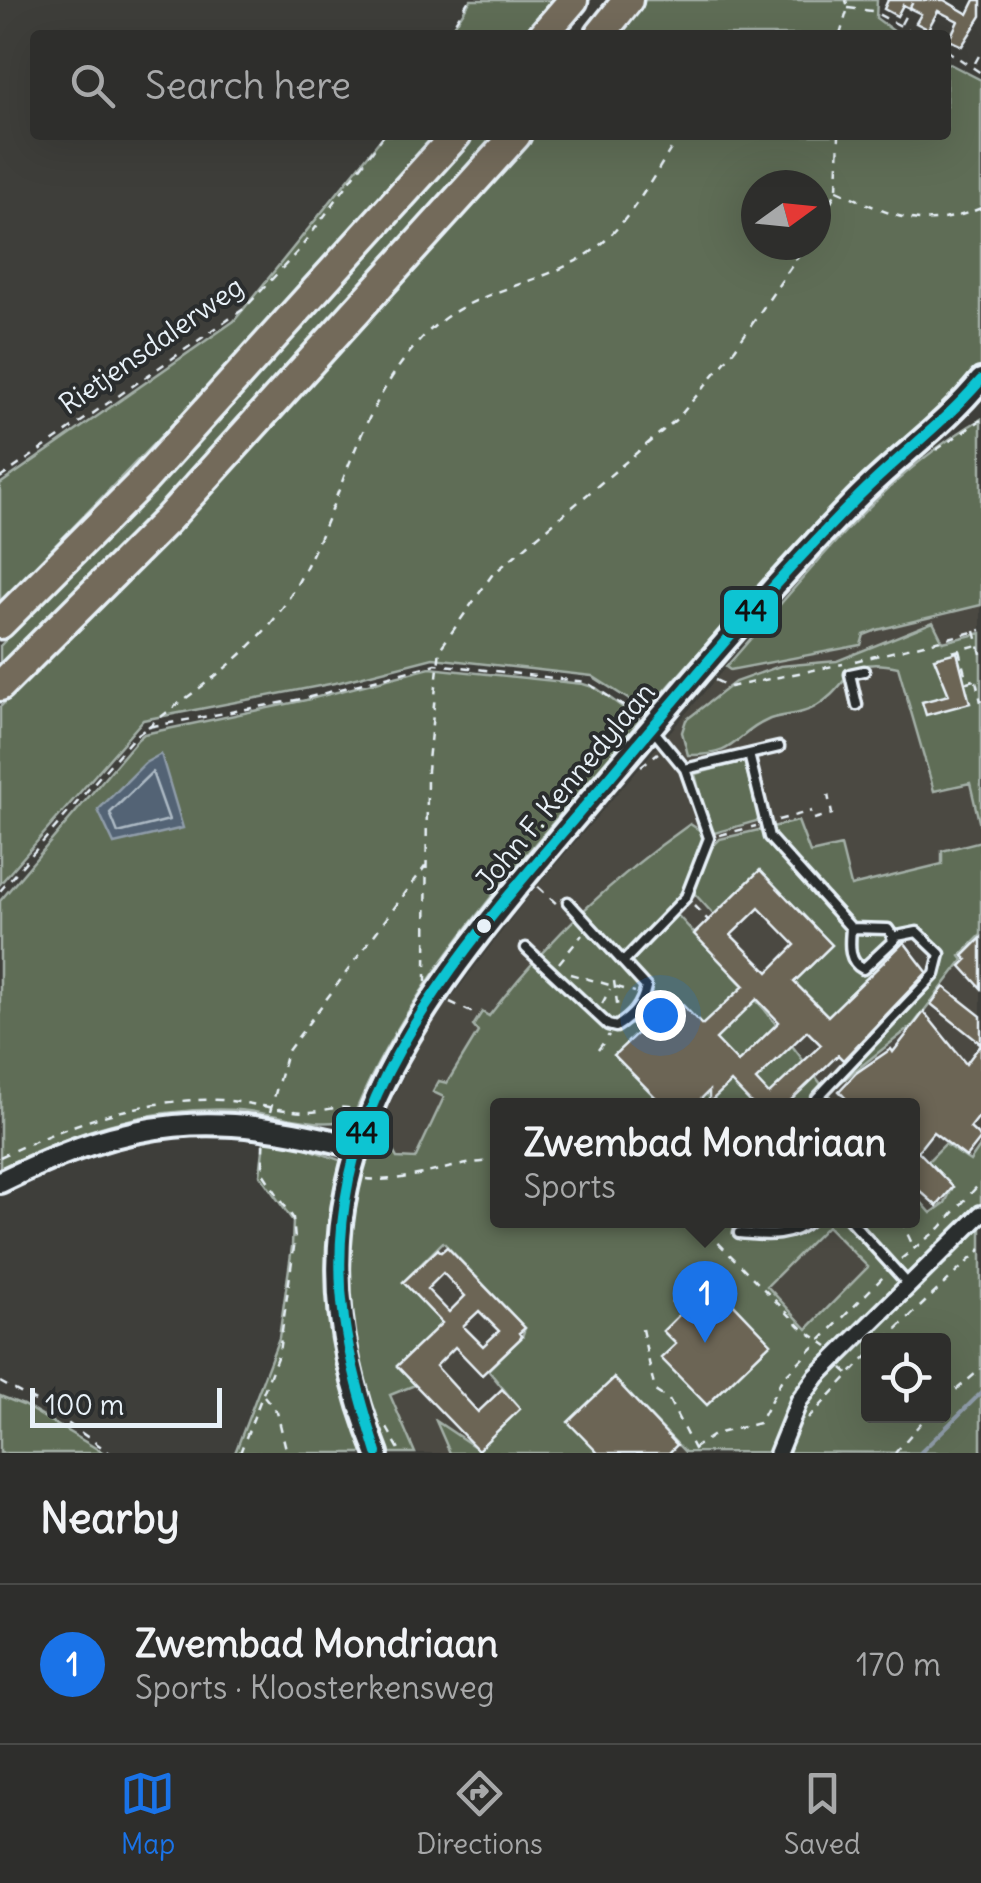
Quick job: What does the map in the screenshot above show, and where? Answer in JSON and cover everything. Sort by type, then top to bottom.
[{"type":"highway","points":[[547,30],[573,0]]},
{"type":"highway","points":[[604,30],[628,0]]},
{"type":"highway","points":[[0,624],[142,482],[451,140]]},
{"type":"highway","points":[[0,686],[168,520],[511,140]]},
{"type":"street","name":"John F. Kennedylaan","points":[[377,1453],[353,1384],[340,1313],[339,1244],[357,1147],[385,1074],[434,992],[778,579],[866,489],[971,402],[981,380]]},
{"type":"street","points":[[0,1182],[74,1147],[132,1130],[206,1122],[266,1125],[357,1147]]},
{"type":"street","points":[[778,1453],[800,1401],[817,1376],[981,1214]]},
{"type":"lane","points":[[857,705],[850,674],[864,671]]},
{"type":"lane","points":[[624,961],[686,898],[708,838],[685,769],[651,728]]},
{"type":"lane","points":[[685,769],[779,747]]},
{"type":"lane","points":[[749,754],[769,837],[851,928],[850,954],[863,969],[894,940],[888,930],[851,928]]},
{"type":"lane","points":[[526,948],[596,1015],[616,1027],[643,1002],[646,987],[590,925],[564,905]]},
{"type":"lane","points":[[817,1098],[936,974],[940,954],[935,945],[916,932],[892,936]]},
{"type":"lane","points":[[739,1233],[774,1236],[803,1228]]},
{"type":"lane","points":[[857,1228],[908,1284]]},
{"type":"path","points":[[450,30],[469,0]]},
{"type":"path","points":[[841,30],[848,8],[846,0]]},
{"type":"path","points":[[900,26],[914,0]]},
{"type":"path","points":[[848,8],[872,11],[908,30]]},
{"type":"path","points":[[975,65],[981,52]]},
{"type":"path","points":[[951,53],[975,65],[981,73]]},
{"type":"path","name":"Rietjensdalerweg","points":[[0,478],[245,308],[300,249],[380,140]]},
{"type":"path","points":[[0,891],[133,738],[210,682],[284,606],[316,549],[365,423],[428,331],[482,298],[590,253],[636,204],[677,140]]},
{"type":"path","points":[[831,202],[837,190],[838,140]]},
{"type":"path","points":[[837,190],[888,215],[913,222],[946,220],[981,208]]},
{"type":"path","points":[[473,1014],[434,992],[422,972],[428,863],[427,770],[436,664],[463,612],[492,575],[679,417],[736,349],[796,260]]},
{"type":"path","points":[[928,456],[981,420]]},
{"type":"path","points":[[713,680],[730,687],[978,630],[981,654]]},
{"type":"path","points":[[952,652],[980,645]]},
{"type":"path","points":[[959,650],[967,682],[978,679],[981,702]]},
{"type":"path","points":[[148,727],[302,700],[436,664],[586,682],[626,704],[651,728]]},
{"type":"path","points":[[639,768],[663,747]]},
{"type":"path","points":[[814,819],[832,814],[828,794]]},
{"type":"path","points":[[240,1453],[282,1341],[296,1240],[293,1218],[261,1166],[266,1125],[287,1052],[428,863]]},
{"type":"path","points":[[527,898],[537,886],[564,905]]},
{"type":"path","points":[[686,898],[708,920]]},
{"type":"path","points":[[590,925],[554,969],[644,995],[666,1016]]},
{"type":"path","points":[[596,1015],[624,961]]},
{"type":"path","points":[[361,1193],[364,1178],[388,1180],[458,1162],[490,1161]]},
{"type":"path","points":[[642,1329],[655,1391],[669,1400],[695,1451],[715,1434],[760,1424],[782,1379],[821,1340],[704,1228]]},
{"type":"path","points":[[906,1228],[914,1247]]},
{"type":"path","points":[[891,1333],[981,1249]]},
{"type":"path","points":[[671,1301],[685,1316]]},
{"type":"path","points":[[802,1428],[861,1364]]},
{"type":"path","points":[[951,1394],[981,1368]]},
{"type":"path","points":[[0,1382],[39,1403],[110,1453]]},
{"type":"path","points":[[263,1395],[278,1412],[286,1453]]},
{"type":"path","points":[[895,1453],[921,1423]]},
{"type":"path","points":[[386,1427],[401,1453]]},
{"type":"shaded area","points":[[981,605],[981,1201],[868,1267],[688,1448],[692,1453],[395,1453],[369,1392],[352,1274],[362,1197],[388,1108],[427,1030],[528,897],[726,667],[730,670],[860,646],[864,635]]},
{"type":"green space","points":[[471,0],[556,0],[529,30],[451,30]]},
{"type":"green space","points":[[643,0],[877,0],[876,18],[892,30],[619,30]]},
{"type":"green space","points":[[951,65],[981,80],[981,370],[808,535],[647,711],[592,676],[433,658],[340,682],[143,720],[0,884],[0,707],[272,426],[529,140],[951,140]]},
{"type":"green space","points":[[380,140],[432,140],[237,357],[0,603],[0,484],[234,321]]},
{"type":"green space","points":[[470,140],[501,140],[248,421],[0,673],[0,646],[295,336]]},
{"type":"green space","points":[[981,419],[981,605],[877,630],[864,635],[861,645],[730,670],[726,667],[876,500],[944,443]]},
{"type":"green space","points":[[933,622],[943,642],[981,633],[981,830],[970,783],[934,791],[898,667],[880,664],[857,668],[810,710],[770,719],[717,752],[688,755],[682,732],[686,720],[735,682],[780,666],[837,661]]},
{"type":"green space","points":[[430,668],[583,684],[596,688],[640,720],[443,960],[377,1064],[353,1118],[326,1123],[238,1110],[145,1116],[86,1132],[0,1170],[0,901],[138,739],[144,734],[306,700]]},
{"type":"green space","points":[[744,761],[760,820],[711,834],[695,774]]},
{"type":"green space","points":[[798,821],[810,853],[841,846],[851,886],[942,864],[942,851],[981,841],[981,935],[960,956],[963,960],[913,1025],[835,1087],[940,978],[945,952],[915,927],[896,931],[904,942],[828,1016],[794,982],[832,945],[760,871],[714,915],[694,893],[691,879],[670,907],[765,1010],[832,1098],[490,1098],[490,1228],[825,1228],[767,1286],[807,1329],[868,1267],[829,1228],[920,1228],[920,1201],[931,1213],[945,1203],[953,1187],[928,1161],[945,1144],[970,1161],[981,1145],[981,1453],[685,1452],[614,1378],[598,1453],[450,1453],[436,1421],[478,1449],[520,1409],[488,1370],[522,1337],[525,1328],[443,1242],[403,1282],[442,1323],[397,1366],[415,1385],[390,1395],[415,1453],[390,1453],[360,1370],[346,1277],[349,1221],[370,1139],[389,1144],[397,1158],[415,1159],[444,1097],[433,1092],[439,1081],[447,1083],[478,1032],[473,1026],[482,1012],[489,1016],[584,910],[636,865],[690,824],[704,833],[706,853],[720,839]],"holes":[[[726,1296],[771,1343],[707,1405],[662,1358],[676,1344],[663,1331],[698,1297],[711,1310]]]},
{"type":"green space","points":[[265,1133],[345,1162],[336,1309],[344,1377],[368,1453],[235,1453],[279,1338],[292,1247],[293,1221],[260,1175]]},
{"type":"green space","points":[[0,1396],[23,1405],[104,1453],[0,1453]]},
{"type":"water","points":[[161,754],[183,828],[114,844],[98,810],[145,763]]},
{"type":"building","points":[[888,0],[944,0],[968,14],[975,0],[981,0],[981,16],[962,46],[951,41],[958,21],[938,11],[928,29],[916,23],[921,14],[903,5],[897,16],[884,9]]},
{"type":"building","points":[[957,652],[970,703],[926,715],[922,702],[949,695],[934,658]]},
{"type":"building","points":[[760,870],[832,945],[794,982],[828,1016],[904,942],[927,972],[843,1060],[838,1055],[793,1098],[746,1098],[731,1082],[714,1098],[709,1098],[709,1091],[702,1098],[656,1098],[614,1055],[675,997],[702,1025],[744,986],[694,934]],"holes":[[[759,908],[795,945],[768,972],[731,935]],[[757,999],[779,1022],[738,1062],[716,1039]],[[807,1031],[821,1045],[769,1094],[756,1080]]]},
{"type":"building","points":[[981,938],[981,988],[961,966],[967,960],[963,956]]},
{"type":"building","points":[[944,987],[981,1016],[981,1044],[931,1004]]},
{"type":"building","points":[[924,1012],[966,1064],[981,1044],[981,1114],[970,1128],[981,1138],[966,1157],[933,1132],[920,1148],[920,1098],[846,1098],[839,1091],[856,1073],[891,1049],[893,1052]]},
{"type":"building","points":[[920,1153],[953,1187],[937,1206],[920,1191]]},
{"type":"building","points":[[447,1247],[525,1328],[519,1333],[522,1337],[482,1375],[455,1347],[436,1366],[478,1412],[502,1389],[520,1409],[478,1450],[397,1366],[442,1323],[403,1282],[438,1249],[441,1252]],"holes":[[[443,1273],[465,1296],[449,1312],[427,1289]],[[479,1311],[499,1331],[483,1346],[463,1326]]]},
{"type":"building","points":[[698,1296],[711,1310],[726,1296],[771,1343],[707,1405],[661,1358],[676,1344],[663,1331]]},
{"type":"building","points":[[614,1378],[677,1445],[669,1453],[598,1453],[568,1422]]},
{"type":"waterway","points":[[920,1453],[981,1393]]},
{"type":"transit line","name":"44","points":[[377,1453],[349,1351],[340,1252],[349,1179],[365,1123],[389,1069],[420,1016],[493,914],[700,671],[823,533],[981,380]]},
{"type":"place","name":"Zwembad Mondriaan","points":[[705,1343]]}]
